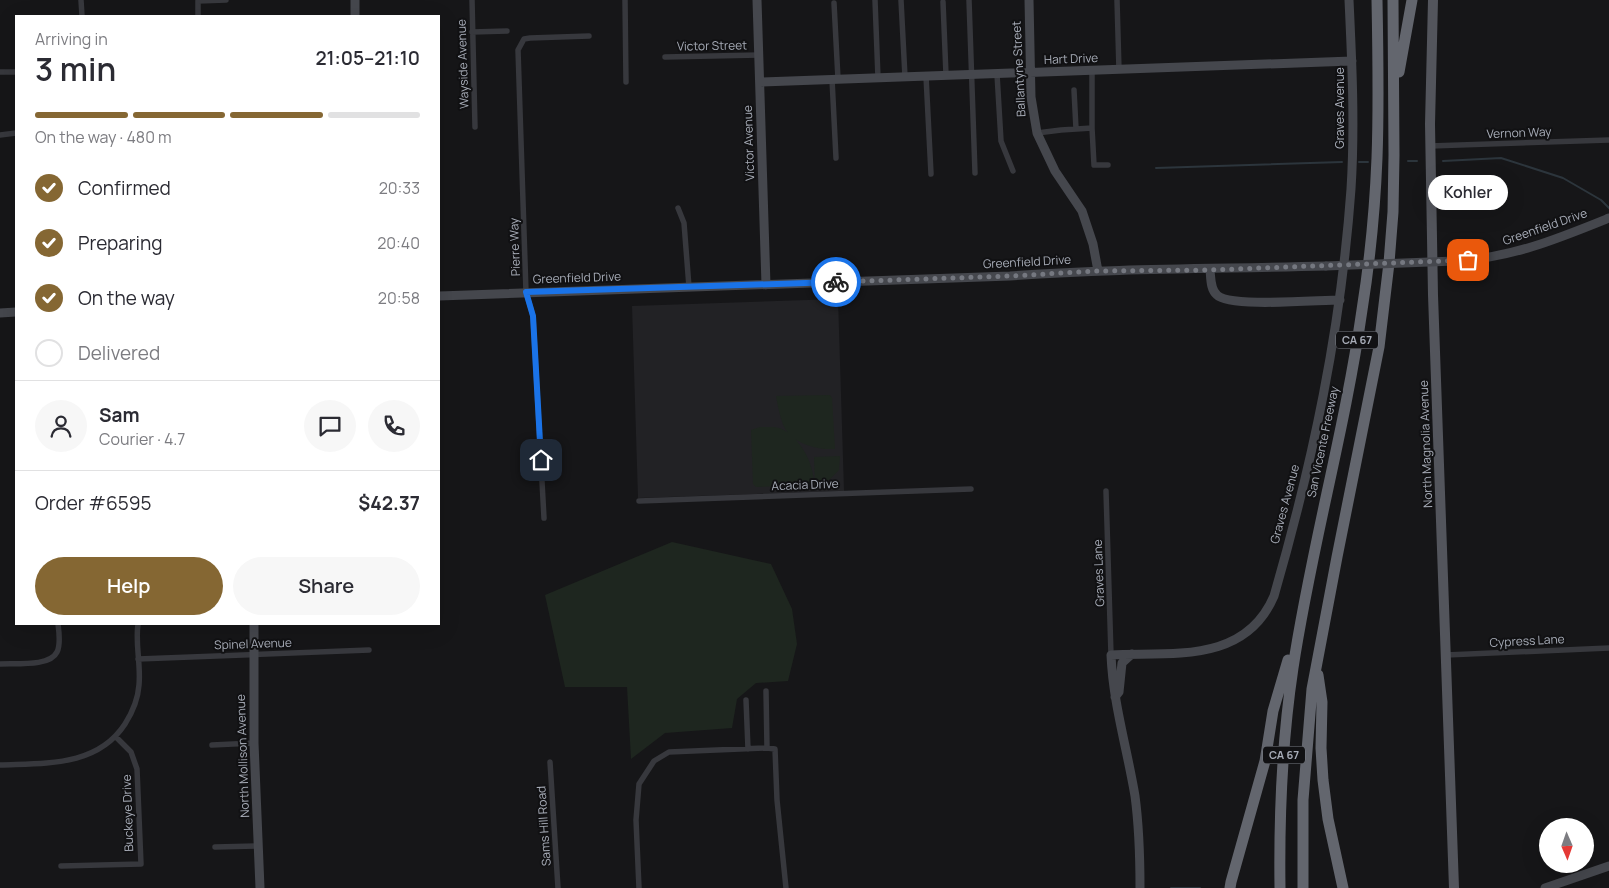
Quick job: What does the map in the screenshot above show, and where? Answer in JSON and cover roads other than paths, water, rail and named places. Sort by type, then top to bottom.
[{"type":"highway","points":[[1372,0],[1378,53]]},
{"type":"highway","name":"San Vicente Freeway","points":[[1280,888],[1279,837],[1292,669],[1362,311],[1373,220],[1377,157],[1377,0]]},
{"type":"highway","name":"CA 67","points":[[1303,888],[1303,800],[1312,689],[1379,347],[1393,212],[1395,99],[1393,0]]},
{"type":"highway","points":[[1395,99],[1412,0]]},
{"type":"highway","points":[[1229,886],[1265,761],[1273,710],[1300,623]]},
{"type":"highway","points":[[1317,667],[1322,702],[1321,748],[1323,780],[1328,819],[1344,886]]},
{"type":"main road","points":[[355,0],[355,15]]},
{"type":"main road","name":"Victor Avenue","points":[[757,0],[766,285]]},
{"type":"main road","name":"Ballantyne Street","points":[[1029,0],[1030,73],[1033,117],[1037,133],[1056,172],[1082,211],[1093,244],[1098,271]]},
{"type":"main road","name":"Graves Avenue","points":[[1111,655],[1196,652],[1224,645],[1249,630],[1269,606],[1277,584],[1307,471],[1326,388],[1340,300],[1351,187],[1353,126],[1349,0]]},
{"type":"main road","name":"North Magnolia Avenue","points":[[1433,0],[1430,146],[1454,888]]},
{"type":"main road","name":"Hart Drive","points":[[760,82],[1352,61]]},
{"type":"main road","name":"Greenfield Drive","points":[[440,296],[1010,276],[1098,271],[1210,270],[1455,261],[1495,257],[1524,250],[1609,218]]},
{"type":"main road","points":[[1210,270],[1214,292],[1226,300],[1250,302],[1340,300]]},
{"type":"main road","points":[[0,313],[15,312]]},
{"type":"main road","name":"North Mollison Avenue","points":[[254,625],[254,743],[260,888]]},
{"type":"main road","points":[[1114,697],[1120,692],[1122,663],[1132,654]]},
{"type":"main road","points":[[1111,655],[1114,697],[1135,796],[1140,888]]},
{"type":"main road","points":[[1545,888],[1609,866]]},
{"type":"street","points":[[81,0],[82,15]]},
{"type":"street","points":[[198,15],[198,1],[226,0]]},
{"type":"street","name":"Wayside Avenue","points":[[472,0],[475,127]]},
{"type":"street","points":[[625,0],[626,82]]},
{"type":"street","points":[[875,0],[878,78]]},
{"type":"street","points":[[901,0],[905,77]]},
{"type":"street","points":[[968,0],[976,173]]},
{"type":"street","points":[[1117,0],[1120,70]]},
{"type":"street","points":[[943,2],[946,76]]},
{"type":"street","points":[[834,3],[836,158]]},
{"type":"street","points":[[472,32],[507,31]]},
{"type":"street","name":"Pierre Way","points":[[544,518],[533,316],[526,292],[518,50],[524,39],[589,36]]},
{"type":"street","name":"Victor Street","points":[[666,57],[759,55]]},
{"type":"street","points":[[1092,70],[1094,165],[1108,165]]},
{"type":"street","points":[[0,72],[15,72]]},
{"type":"street","points":[[997,74],[1001,141],[1013,171]]},
{"type":"street","points":[[926,76],[931,174]]},
{"type":"street","points":[[1074,90],[1076,129]]},
{"type":"street","points":[[1037,133],[1092,128]]},
{"type":"street","points":[[0,135],[15,134]]},
{"type":"street","name":"Vernon Way","points":[[1430,146],[1609,140]]},
{"type":"street","points":[[678,208],[684,223],[689,287]]},
{"type":"street","name":"Acacia Drive","points":[[639,501],[971,489]]},
{"type":"street","name":"Graves Lane","points":[[1106,491],[1111,655]]},
{"type":"street","points":[[0,664],[44,662],[54,656],[59,646],[58,625]]},
{"type":"street","points":[[0,765],[71,761],[95,752],[116,737],[127,721],[135,704],[139,684],[136,636],[138,625]]},
{"type":"street","name":"Cypress Lane","points":[[1446,655],[1609,648]]},
{"type":"street","name":"Spinel Avenue","points":[[138,658],[369,650]]},
{"type":"street","points":[[766,691],[767,748]]},
{"type":"street","points":[[746,700],[748,749]]},
{"type":"street","name":"Buckeye Drive","points":[[61,866],[141,864],[137,770],[131,752],[116,737]]},
{"type":"street","points":[[212,745],[254,743]]},
{"type":"street","points":[[639,888],[636,820],[639,784],[654,761],[669,752],[775,748],[777,800],[786,888]]},
{"type":"street","name":"Sams Hill Road","points":[[550,762],[558,888]]},
{"type":"street","points":[[215,847],[258,846]]},
{"type":"waterway","points":[[1443,161],[1501,158],[1563,178],[1601,200],[1609,208]]},
{"type":"waterway","points":[[1408,161],[1417,161]]},
{"type":"waterway","points":[[1156,168],[1342,162]]},
{"type":"waterway","points":[[1359,162],[1368,162]]},
{"type":"waterway","points":[[1171,888],[1200,888]]},
{"type":"place","name":"Kohler","points":[[1468,260]]}]
